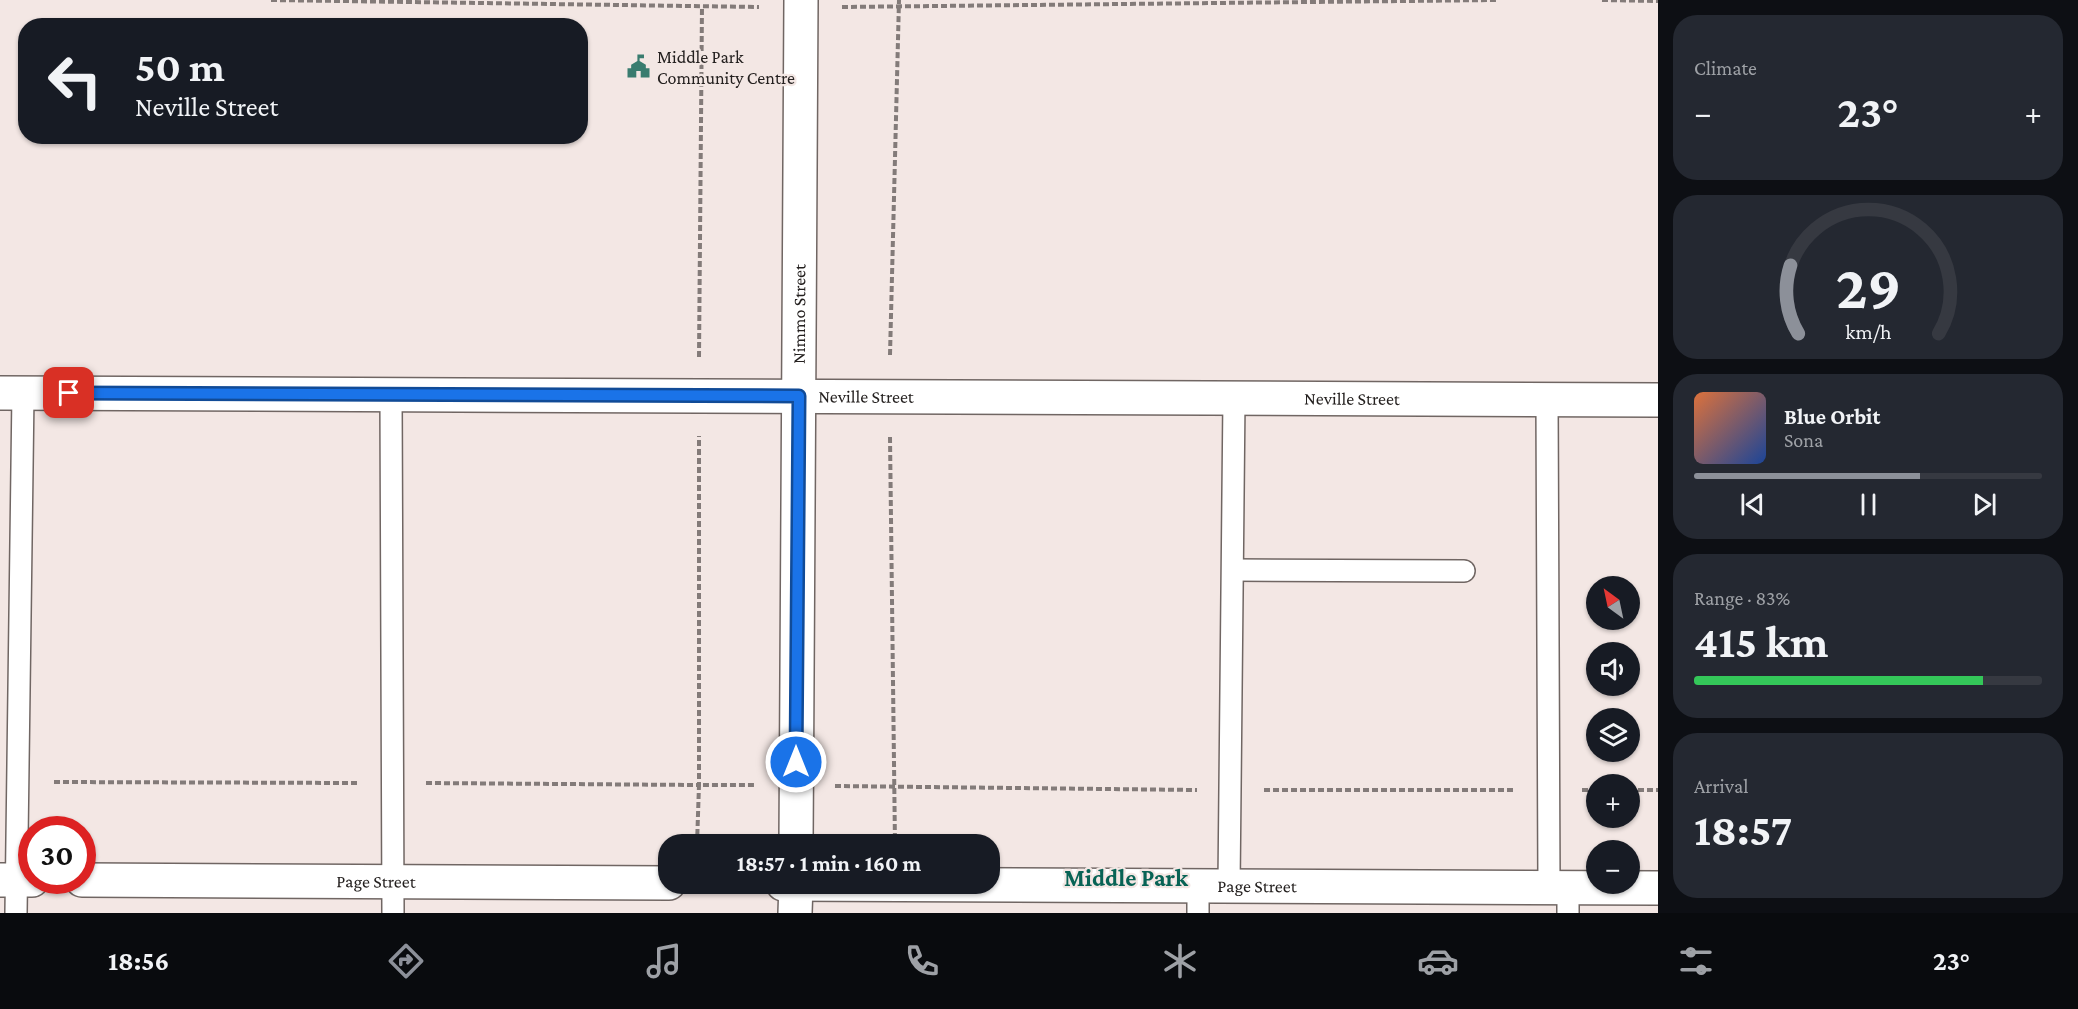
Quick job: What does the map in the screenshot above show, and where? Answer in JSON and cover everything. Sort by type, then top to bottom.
[{"type":"street","name":"Nimmo Street","points":[[796,834],[801,3]]},
{"type":"street","name":"Neville Street","points":[[11,393],[1658,400]]},
{"type":"street","name":"Page Street","points":[[96,881],[393,898],[658,884]]},
{"type":"street","name":"Page Street","points":[[1000,889],[1208,895],[1562,896],[1658,888]]},
{"type":"street","points":[[795,894],[795,913]]},
{"type":"lane","points":[[11,393],[18,781],[16,913]]},
{"type":"lane","points":[[391,395],[393,898]]},
{"type":"lane","points":[[1208,895],[1233,570],[1234,398]]},
{"type":"lane","points":[[1547,399],[1562,896]]},
{"type":"lane","points":[[1233,570],[1464,571]]},
{"type":"path","points":[[271,0],[702,6],[801,3],[1198,4],[1498,0]]},
{"type":"path","points":[[1602,0],[1658,2]]},
{"type":"path","points":[[895,834],[889,397],[899,3]]},
{"type":"path","points":[[18,781],[699,785],[702,6]]},
{"type":"path","points":[[1640,790],[1658,790]]},
{"type":"place","name":"Middle Park Community Centre","points":[[639,67]]},
{"type":"district","name":"Middle Park","points":[[1126,878]]},
{"type":"route","points":[[69,393],[799,396],[796,762]]}]
